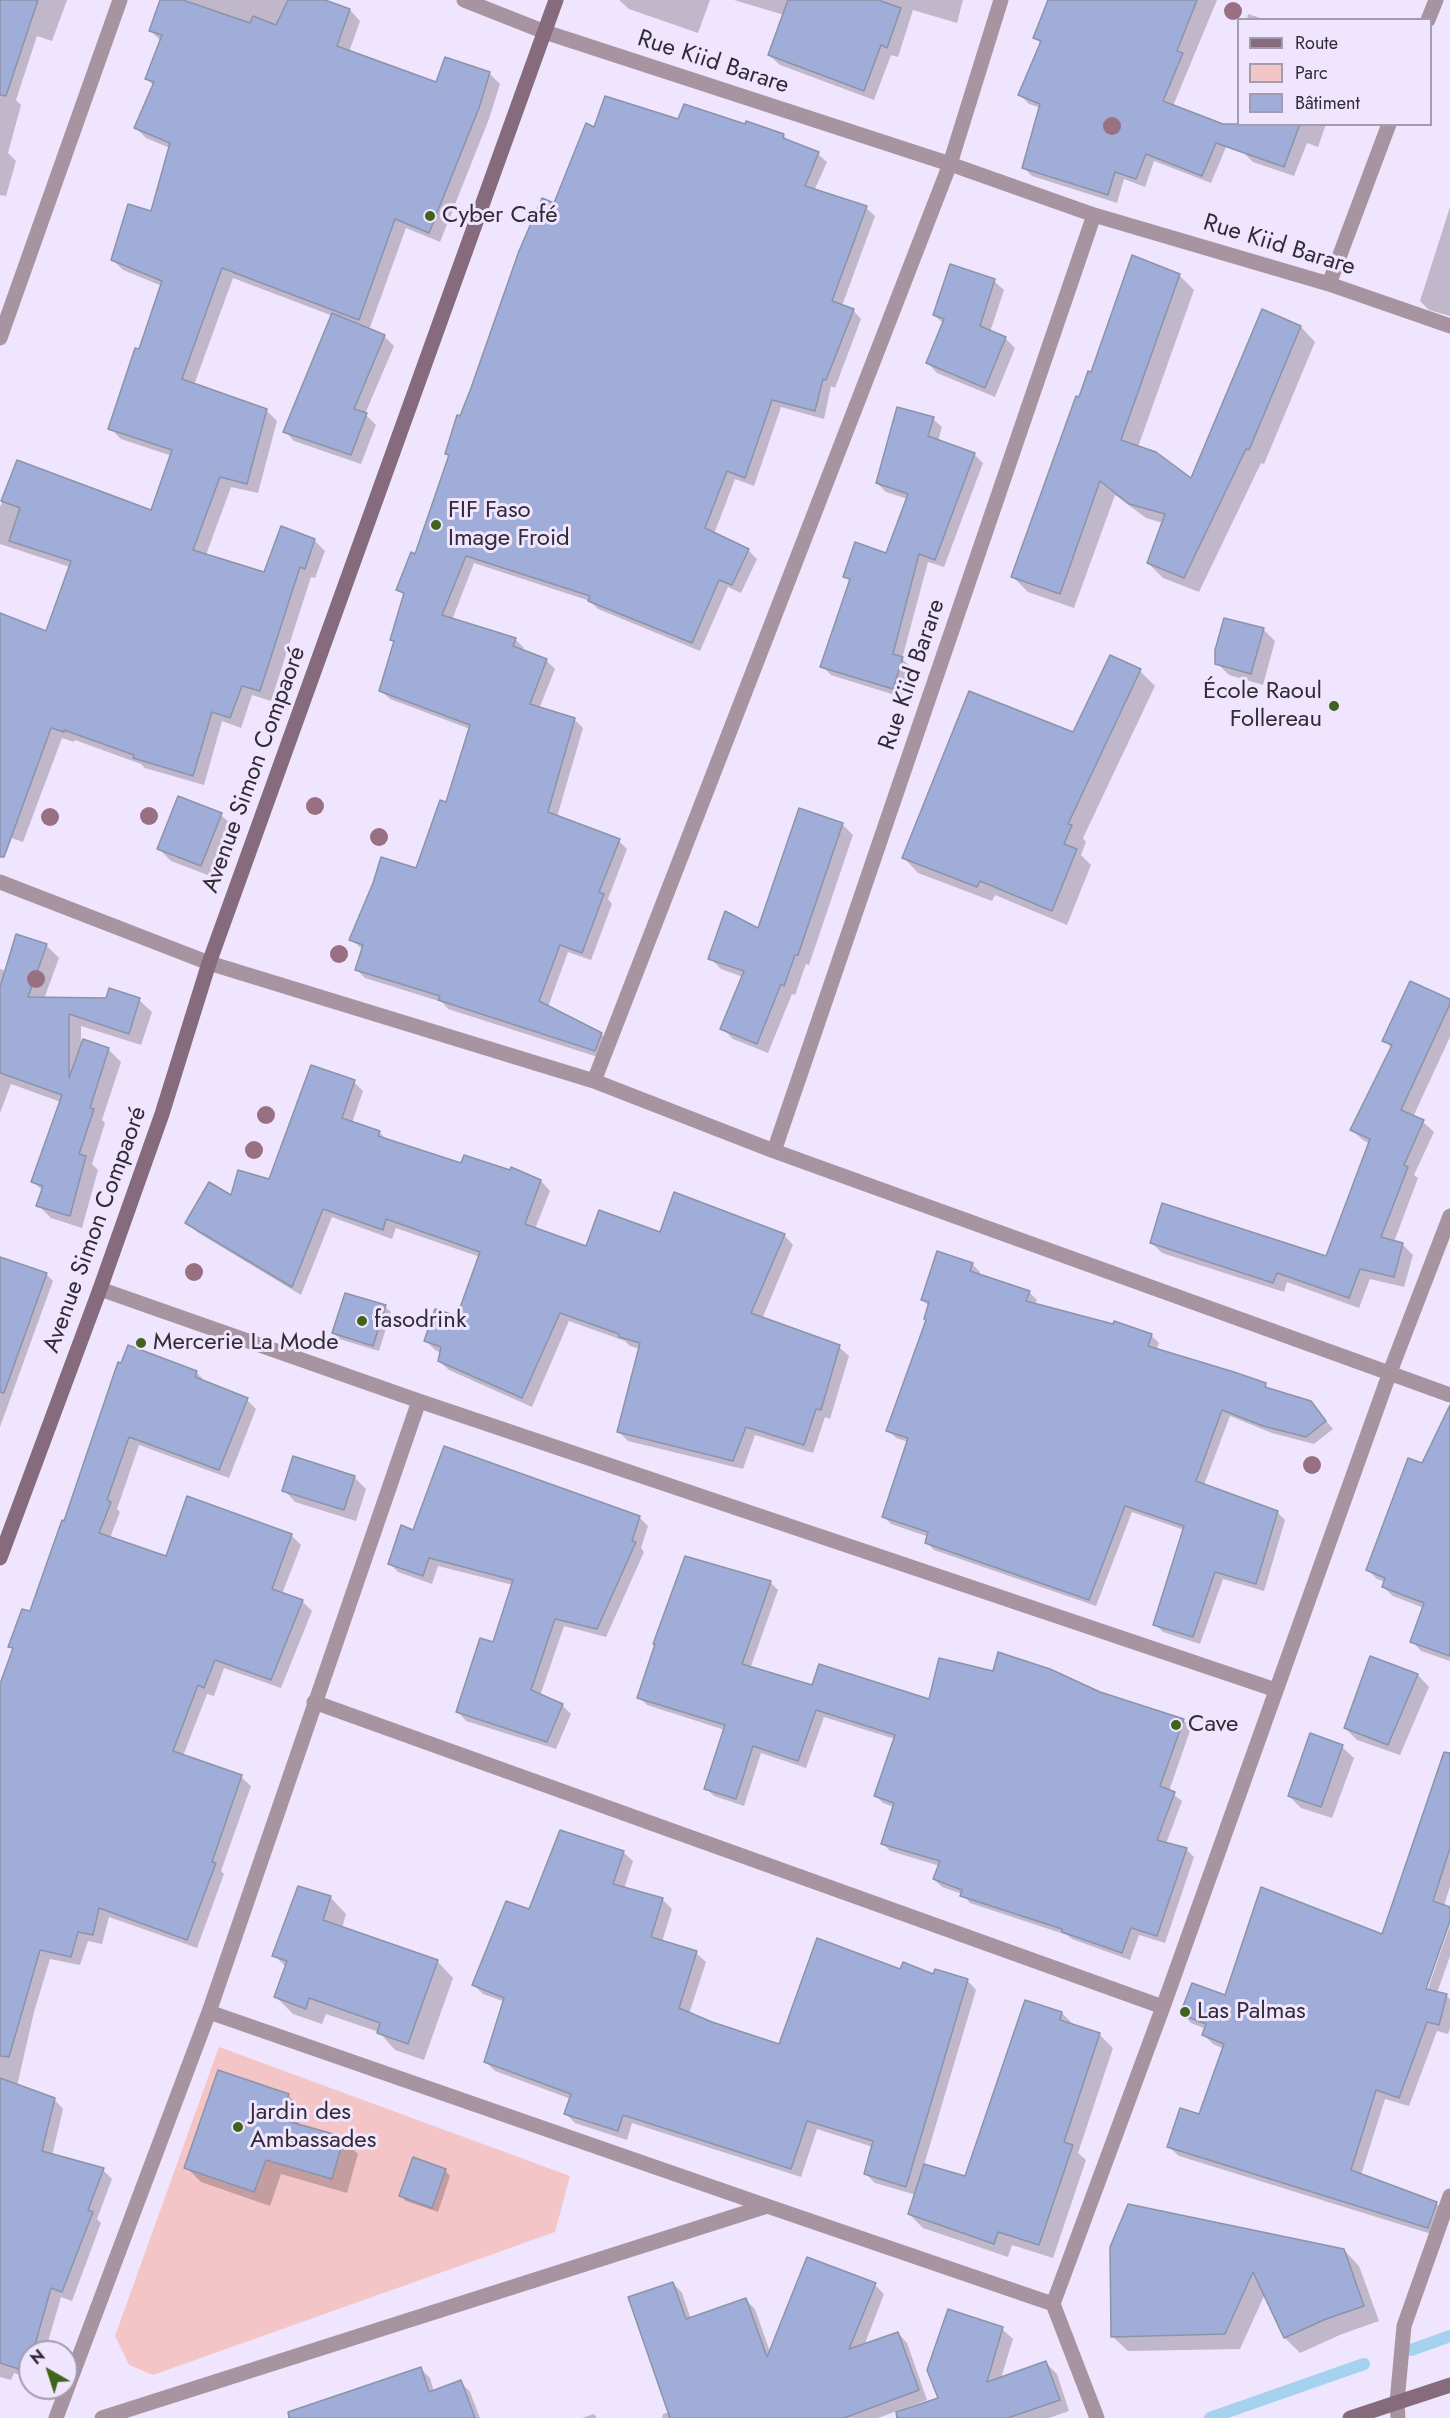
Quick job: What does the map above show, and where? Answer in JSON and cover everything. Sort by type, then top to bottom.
[{"type":"street","points":[[0,338],[120,0]]},
{"type":"street","name":"Rue Kiid Barare","points":[[464,0],[545,32],[950,164],[1094,215],[1329,284],[1450,326]]},
{"type":"street","name":"Avenue Simon Compaoré","points":[[0,1558],[100,1289],[162,1114],[209,963],[556,0]]},
{"type":"street","points":[[594,1081],[950,164],[1001,0]]},
{"type":"street","points":[[1429,18],[1436,0]]},
{"type":"street","points":[[1329,284],[1388,126]]},
{"type":"street","name":"Rue Kiid Barare","points":[[774,1151],[1094,215]]},
{"type":"street","points":[[0,882],[209,963],[594,1081],[774,1151],[1450,1395]]},
{"type":"street","points":[[1097,2418],[1053,2304],[1163,2007],[1390,1372],[1450,1216]]},
{"type":"street","points":[[100,1289],[419,1401],[1276,1690]]},
{"type":"street","points":[[56,2418],[209,2012],[419,1401]]},
{"type":"street","points":[[314,1702],[1163,2007]]},
{"type":"street","points":[[209,2012],[1053,2304]]},
{"type":"street","points":[[1398,2418],[1396,2402],[1404,2326],[1450,2196]]},
{"type":"street","points":[[102,2418],[767,2206]]},
{"type":"street","points":[[1350,2418],[1450,2385]]},
{"type":"green space","points":[[219,2047],[570,2176],[555,2232],[153,2375],[129,2365],[115,2336]]},
{"type":"building","points":[[0,0],[38,0],[6,96],[0,95]]},
{"type":"building","points":[[160,0],[183,0],[250,23],[253,16],[276,25],[288,0],[325,0],[350,9],[337,46],[436,82],[445,57],[490,72],[479,108],[429,233],[395,219],[359,320],[222,268],[182,379],[267,409],[247,484],[220,477],[193,550],[264,572],[281,526],[315,539],[305,569],[300,567],[260,691],[242,686],[230,718],[212,712],[193,776],[133,758],[134,755],[64,730],[64,732],[51,728],[4,857],[0,857],[0,613],[46,631],[71,561],[9,541],[20,508],[1,501],[17,460],[151,510],[172,450],[108,429],[135,348],[139,349],[162,281],[111,260],[128,204],[151,211],[170,143],[134,128],[154,82],[145,79],[162,35],[149,31]]},
{"type":"building","points":[[788,0],[878,0],[901,8],[887,48],[881,45],[864,91],[768,55]]},
{"type":"building","points":[[1048,0],[1197,0],[1177,51],[1183,53],[1163,101],[1223,124],[1299,126],[1284,167],[1216,143],[1202,176],[1146,154],[1136,179],[1115,172],[1108,195],[1022,168],[1040,104],[1018,95],[1041,41],[1033,38]]},
{"type":"building","points":[[605,96],[678,119],[684,104],[784,134],[783,138],[819,152],[805,186],[867,206],[832,301],[854,309],[826,380],[823,379],[815,411],[772,400],[745,478],[727,471],[705,528],[749,549],[732,585],[719,580],[692,643],[588,601],[590,596],[466,556],[442,615],[516,638],[513,646],[547,659],[530,704],[575,718],[548,812],[620,839],[599,892],[604,894],[582,953],[560,945],[539,1001],[602,1033],[595,1051],[438,1000],[440,996],[355,970],[363,945],[349,940],[373,883],[381,857],[416,868],[440,800],[446,802],[470,725],[379,691],[394,641],[390,640],[404,593],[396,590],[411,552],[415,554],[449,455],[445,454],[457,415],[460,416],[471,388],[519,251],[542,198],[554,203],[586,123],[594,127]]},
{"type":"building","points":[[1132,255],[1180,274],[1121,440],[1156,452],[1191,478],[1262,309],[1301,326],[1249,450],[1246,449],[1184,578],[1147,563],[1165,514],[1129,504],[1100,481],[1060,594],[1011,577],[1076,396],[1079,397],[1088,371],[1091,372]]},
{"type":"building","points":[[950,264],[995,279],[980,326],[1006,337],[985,388],[926,363],[944,319],[933,315]]},
{"type":"building","points":[[332,313],[385,335],[354,409],[367,413],[351,455],[283,432]]},
{"type":"building","points":[[897,407],[934,417],[928,436],[975,453],[935,560],[919,554],[893,654],[903,657],[893,689],[820,667],[850,579],[843,577],[855,542],[886,553],[908,494],[876,483]]},
{"type":"building","points":[[1224,618],[1264,628],[1251,674],[1215,664],[1215,650]]},
{"type":"building","points":[[1110,655],[1141,669],[1068,824],[1072,825],[1064,844],[1077,849],[1052,911],[980,881],[977,887],[902,858],[969,691],[1073,732]]},
{"type":"building","points":[[178,796],[222,813],[201,866],[157,849]]},
{"type":"building","points":[[799,808],[843,823],[798,955],[795,955],[784,986],[781,984],[757,1044],[720,1029],[744,971],[708,959],[725,911],[758,928]]},
{"type":"building","points":[[16,934],[47,944],[28,997],[106,998],[109,988],[140,998],[129,1034],[69,1014],[69,1078],[83,1039],[109,1048],[90,1108],[94,1109],[79,1154],[86,1156],[70,1216],[36,1206],[43,1186],[31,1182],[62,1095],[0,1073],[0,987]]},
{"type":"building","points":[[1410,981],[1450,999],[1450,1004],[1401,1110],[1424,1120],[1404,1165],[1408,1167],[1381,1237],[1403,1243],[1394,1277],[1360,1269],[1349,1298],[1277,1273],[1273,1283],[1150,1243],[1162,1203],[1326,1256],[1370,1139],[1350,1130],[1392,1045],[1382,1041]]},
{"type":"building","points":[[311,1065],[355,1080],[342,1118],[380,1131],[378,1136],[461,1163],[464,1155],[510,1170],[511,1167],[541,1180],[525,1224],[586,1246],[599,1210],[660,1232],[674,1192],[785,1234],[751,1313],[840,1345],[821,1410],[816,1409],[804,1445],[746,1427],[733,1461],[617,1432],[640,1343],[560,1313],[522,1398],[438,1361],[441,1347],[424,1341],[435,1309],[457,1316],[480,1252],[386,1219],[383,1230],[323,1209],[292,1287],[185,1223],[209,1182],[231,1195],[238,1170],[269,1179]]},
{"type":"building","points":[[937,1251],[973,1263],[970,1271],[1030,1291],[1026,1301],[1113,1324],[1114,1321],[1152,1334],[1148,1346],[1234,1372],[1266,1383],[1265,1387],[1311,1401],[1326,1421],[1306,1437],[1263,1426],[1222,1410],[1196,1481],[1278,1511],[1256,1584],[1215,1572],[1193,1637],[1153,1625],[1184,1526],[1125,1506],[1089,1600],[925,1543],[928,1532],[882,1517],[908,1438],[886,1431],[926,1320],[924,1319],[929,1302],[921,1300]]},
{"type":"building","points":[[0,1257],[47,1273],[4,1393],[0,1392]]},
{"type":"building","points":[[345,1293],[386,1305],[373,1346],[332,1333]]},
{"type":"building","points":[[128,1345],[197,1371],[195,1377],[248,1398],[219,1470],[129,1437],[107,1500],[111,1502],[99,1533],[166,1556],[187,1496],[292,1534],[272,1589],[303,1600],[271,1680],[215,1660],[204,1688],[198,1685],[173,1751],[242,1775],[212,1862],[216,1863],[187,1940],[99,1908],[93,1935],[78,1932],[71,1957],[40,1950],[9,2057],[0,2056],[0,1684],[13,1648],[8,1647],[22,1609],[30,1611],[62,1520],[64,1521],[118,1362],[121,1363]]},
{"type":"building","points":[[1450,1405],[1450,1656],[1410,1642],[1424,1603],[1382,1587],[1385,1578],[1366,1570],[1408,1458],[1422,1463]]},
{"type":"building","points":[[444,1446],[640,1516],[632,1541],[636,1542],[597,1629],[555,1619],[531,1690],[563,1704],[547,1742],[456,1712],[480,1638],[493,1642],[513,1580],[429,1558],[423,1576],[388,1564],[401,1525],[413,1530]]},
{"type":"building","points":[[293,1456],[355,1476],[344,1510],[282,1491]]},
{"type":"building","points":[[685,1556],[771,1581],[742,1664],[812,1685],[819,1664],[929,1699],[939,1658],[993,1671],[998,1652],[1050,1669],[1100,1692],[1184,1719],[1160,1786],[1175,1792],[1157,1840],[1187,1848],[1157,1936],[1131,1928],[1122,1953],[1062,1932],[1062,1929],[960,1896],[962,1890],[933,1879],[940,1861],[881,1844],[894,1803],[874,1796],[895,1735],[816,1710],[798,1761],[753,1746],[736,1799],[704,1789],[725,1725],[637,1698],[655,1644],[653,1644]]},
{"type":"building","points":[[1370,1656],[1418,1674],[1388,1745],[1344,1728]]},
{"type":"building","points":[[1310,1733],[1343,1745],[1321,1807],[1288,1796]]},
{"type":"building","points":[[1444,1752],[1450,1753],[1450,1848],[1433,1901],[1450,1907],[1450,1921],[1426,1989],[1447,1994],[1439,2025],[1427,2022],[1399,2098],[1376,2090],[1351,2170],[1437,2202],[1428,2228],[1167,2147],[1180,2108],[1199,2114],[1224,2044],[1202,2035],[1206,2024],[1180,2014],[1192,1983],[1225,1995],[1261,1887],[1382,1934]]},
{"type":"building","points":[[560,1830],[624,1851],[613,1884],[663,1898],[651,1937],[697,1951],[679,2008],[712,2022],[779,2044],[817,1938],[900,1969],[903,1962],[933,1974],[935,1969],[968,1979],[906,2187],[864,2174],[873,2141],[807,2121],[791,2169],[623,2115],[618,2131],[564,2114],[571,2094],[484,2062],[504,1998],[472,1985],[506,1901],[529,1909]]},
{"type":"building","points":[[298,1886],[331,1896],[323,1920],[438,1960],[408,2044],[377,2033],[380,2023],[309,1998],[306,2009],[274,1997],[287,1961],[272,1956]]},
{"type":"building","points":[[1025,2000],[1062,2012],[1060,2020],[1100,2033],[1064,2142],[1073,2145],[1039,2245],[998,2232],[994,2244],[908,2214],[924,2164],[965,2176]]},
{"type":"building","points":[[218,2070],[289,2094],[280,2119],[344,2137],[332,2179],[266,2160],[254,2192],[184,2168]]},
{"type":"building","points":[[0,2078],[55,2098],[42,2151],[104,2168],[88,2210],[93,2212],[62,2292],[51,2288],[36,2340],[18,2340],[18,2369],[0,2363]]},
{"type":"building","points":[[413,2157],[446,2169],[432,2208],[399,2196]]},
{"type":"building","points":[[1128,2204],[1344,2249],[1364,2306],[1326,2319],[1284,2338],[1253,2272],[1225,2334],[1111,2337],[1110,2247]]},
{"type":"building","points":[[807,2257],[876,2283],[849,2349],[898,2332],[919,2390],[844,2418],[670,2418],[628,2297],[673,2282],[686,2319],[746,2298],[767,2357]]},
{"type":"building","points":[[948,2309],[1003,2327],[987,2382],[1046,2361],[1060,2400],[1008,2418],[897,2418],[896,2412],[938,2398],[927,2370]]},
{"type":"building","points":[[421,2367],[429,2392],[461,2380],[475,2418],[289,2418],[288,2412]]},
{"type":"waterway","points":[[1411,2350],[1450,2336]]},
{"type":"waterway","points":[[1210,2418],[1364,2364]]},
{"type":"place","name":"Cyber Café","points":[[430,216]]},
{"type":"place","name":"FIF Faso Image Froid","points":[[436,525]]},
{"type":"place","name":"École Raoul Follereau","points":[[1334,706]]},
{"type":"place","name":"fasodrink","points":[[362,1321]]},
{"type":"place","name":"Mercerie La Mode","points":[[141,1343]]},
{"type":"place","name":"Cave","points":[[1176,1725]]},
{"type":"place","name":"Las Palmas","points":[[1185,2012]]},
{"type":"place","name":"Jardin des Ambassades","points":[[238,2127]]}]
